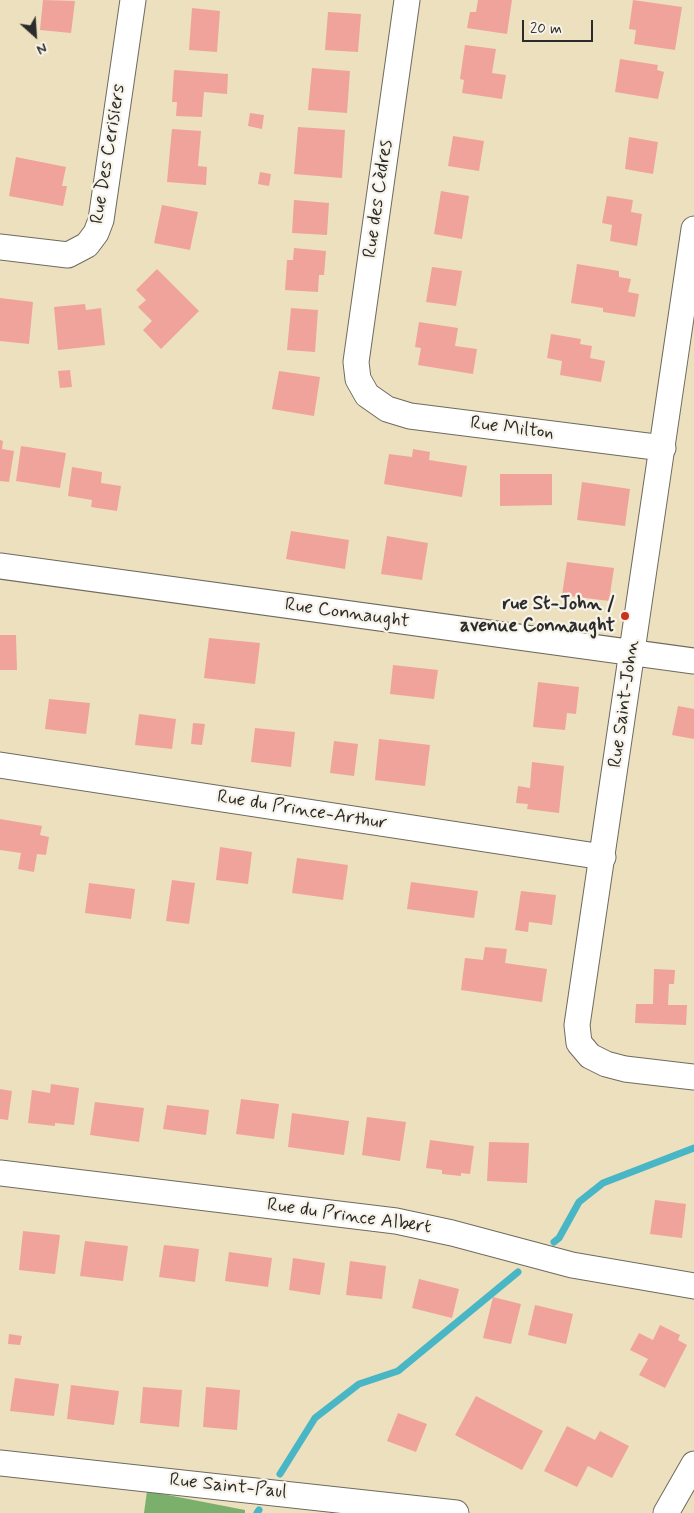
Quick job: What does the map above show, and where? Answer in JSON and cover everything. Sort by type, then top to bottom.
[{"type":"street","name":"Rue Des Cerisiers","points":[[0,247],[68,254],[87,245],[96,233],[101,220],[133,0]]},
{"type":"street","name":"Rue des Cèdres","points":[[367,395],[358,379],[356,362],[407,0]]},
{"type":"street","name":"Rue Saint-John","points":[[693,239],[577,1025],[579,1043],[590,1056],[606,1064],[694,1076]]},
{"type":"street","name":"Rue Milton","points":[[367,395],[387,409],[410,416],[663,448]]},
{"type":"street","name":"Rue Connaught","points":[[0,566],[694,661]]},
{"type":"street","name":"Rue du Prince-Arthur","points":[[0,764],[603,857]]},
{"type":"street","name":"Rue du Prince Albert","points":[[0,1173],[396,1221],[452,1233],[572,1265],[694,1286]]},
{"type":"street","name":"Rue Saint-Paul","points":[[0,1463],[456,1513]]},
{"type":"street","points":[[666,1513],[694,1464]]},
{"type":"green space","points":[[147,1491],[245,1510],[245,1513],[144,1513]]},
{"type":"building","points":[[43,0],[75,1],[71,33],[40,30]]},
{"type":"building","points":[[478,0],[512,0],[507,34],[467,28],[470,12],[476,12]]},
{"type":"building","points":[[633,0],[682,7],[675,50],[634,44],[636,30],[629,29]]},
{"type":"building","points":[[192,8],[220,11],[217,52],[189,50]]},
{"type":"building","points":[[328,12],[361,14],[358,52],[325,50]]},
{"type":"building","points":[[465,45],[496,49],[492,73],[506,75],[502,99],[462,93],[464,80],[460,79]]},
{"type":"building","points":[[620,59],[658,65],[657,70],[664,72],[658,99],[615,92]]},
{"type":"building","points":[[312,68],[350,71],[347,113],[308,110]]},
{"type":"building","points":[[174,70],[228,74],[227,94],[204,92],[202,117],[176,116],[177,102],[172,102]]},
{"type":"building","points":[[250,113],[264,115],[262,129],[248,126]]},
{"type":"building","points":[[298,127],[345,130],[342,178],[294,174]]},
{"type":"building","points":[[172,129],[201,131],[198,166],[207,167],[206,185],[167,182]]},
{"type":"building","points":[[453,136],[484,141],[479,171],[448,166]]},
{"type":"building","points":[[629,137],[658,142],[653,174],[625,169]]},
{"type":"building","points":[[16,157],[66,167],[62,186],[67,186],[63,206],[9,196]]},
{"type":"building","points":[[260,172],[271,174],[269,186],[258,184]]},
{"type":"building","points":[[441,191],[469,196],[462,239],[434,234]]},
{"type":"building","points":[[607,196],[633,200],[631,212],[642,214],[637,246],[610,241],[612,225],[602,223]]},
{"type":"building","points":[[294,200],[329,203],[327,235],[292,233]]},
{"type":"building","points":[[162,205],[198,212],[190,250],[154,243]]},
{"type":"building","points":[[294,248],[326,251],[324,275],[319,275],[318,292],[285,290],[287,260],[293,260]]},
{"type":"building","points":[[577,264],[619,271],[619,277],[631,279],[628,292],[639,294],[635,317],[603,312],[603,308],[571,303]]},
{"type":"building","points":[[432,267],[462,271],[456,306],[426,302]]},
{"type":"building","points":[[157,269],[199,311],[161,349],[143,330],[152,321],[138,307],[146,300],[136,290]]},
{"type":"building","points":[[0,298],[33,302],[29,344],[0,341]]},
{"type":"building","points":[[85,304],[86,310],[101,308],[105,345],[58,350],[54,307]]},
{"type":"building","points":[[291,308],[318,310],[315,352],[287,350]]},
{"type":"building","points":[[419,322],[458,328],[455,346],[477,349],[473,374],[418,365],[421,348],[415,347]]},
{"type":"building","points":[[551,334],[581,339],[580,344],[592,346],[590,358],[605,361],[601,382],[560,375],[562,361],[547,358]]},
{"type":"building","points":[[70,370],[72,387],[60,388],[58,371]]},
{"type":"building","points":[[279,371],[320,377],[314,416],[272,409]]},
{"type":"building","points":[[0,440],[3,441],[2,449],[14,451],[9,482],[0,481]]},
{"type":"building","points":[[21,446],[66,453],[60,488],[16,481]]},
{"type":"building","points":[[413,449],[430,452],[429,460],[467,466],[462,497],[384,484],[389,454],[412,457]]},
{"type":"building","points":[[72,467],[102,472],[101,483],[121,486],[117,511],[91,507],[92,500],[68,496]]},
{"type":"building","points":[[500,474],[552,474],[552,505],[500,506]]},
{"type":"building","points":[[582,482],[630,489],[625,526],[577,520]]},
{"type":"building","points":[[291,531],[349,540],[345,569],[286,559]]},
{"type":"building","points":[[387,536],[428,543],[422,580],[381,574]]},
{"type":"building","points":[[567,562],[614,568],[609,601],[562,595]]},
{"type":"building","points":[[0,635],[16,635],[17,670],[0,670]]},
{"type":"building","points":[[209,638],[260,643],[255,684],[204,678]]},
{"type":"building","points":[[393,665],[438,670],[434,699],[390,694]]},
{"type":"building","points":[[538,682],[579,687],[576,714],[567,713],[565,730],[533,727]]},
{"type":"building","points":[[49,699],[90,703],[86,734],[45,729]]},
{"type":"building","points":[[678,706],[694,709],[694,739],[672,735]]},
{"type":"building","points":[[139,714],[176,719],[172,749],[135,745]]},
{"type":"building","points":[[193,723],[205,724],[202,745],[191,744]]},
{"type":"building","points":[[255,728],[295,732],[291,767],[251,762]]},
{"type":"building","points":[[379,739],[430,745],[425,786],[375,780]]},
{"type":"building","points":[[334,741],[358,744],[354,776],[330,773]]},
{"type":"building","points":[[532,762],[564,766],[559,813],[527,809],[528,804],[516,803],[518,786],[530,788]]},
{"type":"building","points":[[0,819],[42,826],[40,835],[49,837],[46,855],[37,854],[34,872],[18,869],[21,853],[0,850]]},
{"type":"building","points":[[220,847],[252,852],[248,884],[216,880]]},
{"type":"building","points":[[297,858],[348,865],[343,900],[292,893]]},
{"type":"building","points":[[172,880],[195,883],[189,924],[166,921]]},
{"type":"building","points":[[411,882],[478,891],[474,918],[407,909]]},
{"type":"building","points":[[89,883],[135,889],[131,919],[85,913]]},
{"type":"building","points":[[521,891],[556,895],[552,925],[529,922],[528,932],[515,930]]},
{"type":"building","points":[[485,947],[507,949],[505,963],[547,969],[542,1002],[461,990],[465,958],[483,960]]},
{"type":"building","points":[[654,969],[675,970],[674,984],[669,984],[668,1005],[687,1005],[686,1025],[635,1023],[636,1004],[653,1004]]},
{"type":"building","points":[[51,1084],[79,1088],[74,1125],[55,1123],[55,1126],[28,1123],[32,1090],[50,1093]]},
{"type":"building","points":[[0,1089],[12,1091],[8,1120],[0,1119]]},
{"type":"building","points":[[241,1099],[279,1104],[274,1139],[236,1134]]},
{"type":"building","points":[[95,1102],[144,1108],[139,1142],[90,1135]]},
{"type":"building","points":[[167,1105],[209,1110],[206,1135],[163,1129]]},
{"type":"building","points":[[292,1113],[349,1121],[344,1155],[288,1147]]},
{"type":"building","points":[[367,1117],[406,1122],[400,1161],[362,1155]]},
{"type":"building","points":[[430,1140],[474,1146],[470,1174],[461,1173],[461,1176],[442,1174],[442,1170],[426,1168]]},
{"type":"building","points":[[489,1142],[529,1143],[527,1183],[487,1181]]},
{"type":"building","points":[[655,1200],[686,1204],[682,1238],[650,1234]]},
{"type":"building","points":[[23,1231],[60,1235],[55,1274],[19,1270]]},
{"type":"building","points":[[85,1241],[128,1246],[123,1281],[80,1276]]},
{"type":"building","points":[[164,1245],[199,1249],[195,1282],[159,1277]]},
{"type":"building","points":[[229,1252],[272,1258],[268,1287],[225,1281]]},
{"type":"building","points":[[293,1258],[325,1263],[320,1295],[289,1290]]},
{"type":"building","points":[[350,1261],[386,1266],[382,1299],[346,1295]]},
{"type":"building","points":[[419,1279],[459,1289],[452,1318],[412,1308]]},
{"type":"building","points":[[493,1297],[521,1304],[511,1344],[483,1338]]},
{"type":"building","points":[[535,1305],[573,1314],[566,1344],[528,1335]]},
{"type":"building","points":[[660,1325],[680,1335],[678,1340],[687,1345],[665,1388],[639,1375],[648,1359],[630,1350],[639,1333],[653,1340]]},
{"type":"building","points":[[9,1334],[22,1336],[20,1345],[8,1344]]},
{"type":"building","points":[[15,1378],[59,1384],[54,1416],[10,1411]]},
{"type":"building","points":[[71,1385],[119,1391],[114,1425],[67,1419]]},
{"type":"building","points":[[143,1387],[182,1390],[179,1427],[140,1423]]},
{"type":"building","points":[[206,1387],[240,1390],[237,1430],[203,1427]]},
{"type":"building","points":[[476,1396],[543,1431],[522,1470],[455,1435]]},
{"type":"building","points":[[398,1413],[427,1424],[416,1452],[387,1441]]},
{"type":"building","points":[[567,1426],[595,1440],[600,1431],[629,1446],[612,1478],[588,1466],[577,1487],[544,1471]]},
{"type":"waterway","points":[[554,1242],[559,1238],[579,1202],[603,1183],[694,1148]]},
{"type":"waterway","points":[[280,1474],[315,1418],[359,1384],[398,1371],[518,1272]]},
{"type":"place","name":"rue St-John / avenue Connaught","points":[[625,616]]}]
